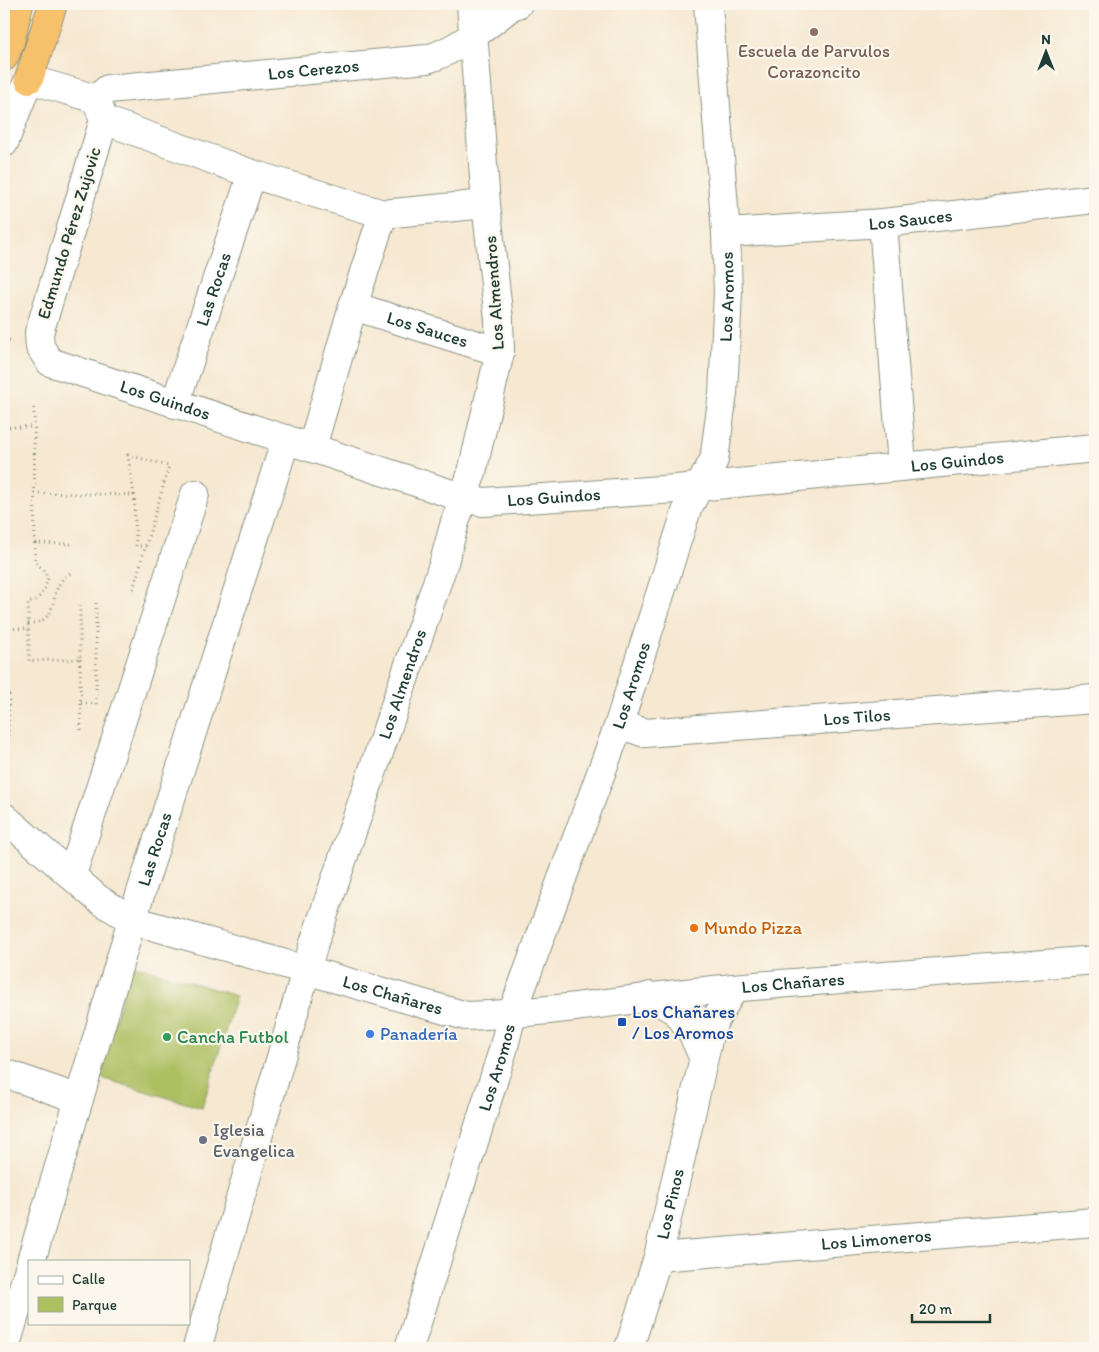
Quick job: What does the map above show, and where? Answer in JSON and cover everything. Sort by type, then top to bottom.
[{"type":"highway","points":[[4,56],[10,42],[19,4]]},
{"type":"highway","points":[[29,79],[53,4]]},
{"type":"street","name":"Los Almendros","points":[[197,1348],[306,969],[464,498],[500,352],[499,320],[486,204],[471,4]]},
{"type":"street","name":"Los Cerezos","points":[[100,109],[108,89],[427,59],[438,56],[474,34],[513,5],[518,4]]},
{"type":"street","name":"Los Aromos","points":[[409,1348],[503,1050],[512,1014],[619,724],[688,509],[714,460],[723,393],[728,293],[726,233],[708,4]]},
{"type":"street","points":[[4,143],[29,79],[252,174],[383,214],[486,204]]},
{"type":"street","name":"Edmundo Pérez Zujovic","points":[[40,347],[38,333],[100,109]]},
{"type":"street","name":"Las Rocas","points":[[175,404],[252,174]]},
{"type":"street","name":"Los Sauces","points":[[726,233],[883,223],[1095,200]]},
{"type":"street","points":[[312,448],[353,306],[383,214]]},
{"type":"street","points":[[883,223],[902,466]]},
{"type":"street","name":"Los Sauces","points":[[353,306],[500,352]]},
{"type":"street","name":"Los Guindos","points":[[40,347],[50,362],[464,498],[483,502],[699,486],[1095,448]]},
{"type":"street","name":"Las Rocas","points":[[31,1260],[132,920],[286,439]]},
{"type":"street","points":[[72,876],[195,494]]},
{"type":"street","name":"Los Tilos","points":[[619,724],[645,733],[1095,699]]},
{"type":"street","name":"Los Chañares","points":[[4,816],[98,899],[132,920],[466,1016],[512,1014],[650,996],[734,988],[1095,960]]},
{"type":"street","name":"Los Pinos","points":[[629,1348],[658,1256],[711,1027],[734,988]]},
{"type":"street","points":[[650,996],[676,1011],[692,1032],[703,1057]]},
{"type":"street","points":[[4,1073],[79,1099]]},
{"type":"street","name":"Los Limoneros","points":[[658,1256],[1095,1222]]},
{"type":"street","points":[[4,1348],[28,1271]]},
{"type":"path","points":[[34,408],[34,562],[44,570],[48,578],[43,594],[28,603],[29,661],[80,659]]},
{"type":"path","points":[[4,428],[34,427]]},
{"type":"path","points":[[132,593],[146,546],[168,466],[128,455],[134,495],[136,546],[146,546]]},
{"type":"path","points":[[34,493],[134,495]]},
{"type":"path","points":[[34,543],[73,544]]},
{"type":"path","points":[[28,623],[40,621],[51,613],[59,586],[64,578],[73,572]]},
{"type":"path","points":[[96,603],[96,714]]},
{"type":"path","points":[[80,604],[81,734]]},
{"type":"path","points":[[4,628],[28,629]]},
{"type":"path","points":[[4,696],[9,695],[4,800]]},
{"type":"path","points":[[80,703],[96,704]]},
{"type":"green space","name":"Cancha Futbol","points":[[132,964],[236,996],[202,1108],[98,1077]]},
{"type":"place","name":"Escuela de Parvulos Corazoncito","points":[[814,32]]},
{"type":"place","name":"Mundo Pizza","points":[[694,928]]},
{"type":"place","name":"Los Chañares / Los Aromos","points":[[622,1022]]},
{"type":"place","name":"Panadería","points":[[370,1034]]},
{"type":"place","name":"Cancha Futbol","points":[[167,1037]]},
{"type":"place","name":"Iglesia Evangelica","points":[[203,1140]]}]
